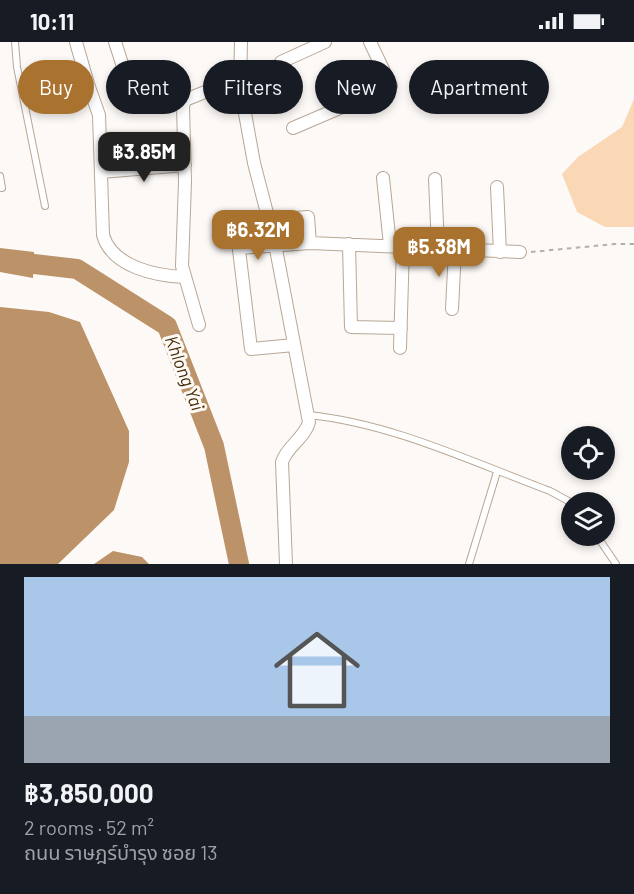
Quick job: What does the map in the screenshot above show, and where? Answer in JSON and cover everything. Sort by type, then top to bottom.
[{"type":"street","points":[[76,42],[87,84],[99,115],[103,235],[106,243],[116,256],[136,268],[170,277],[185,278]]},
{"type":"street","points":[[115,42],[121,60]]},
{"type":"street","points":[[240,60],[241,42]]},
{"type":"street","points":[[285,60],[325,42]]},
{"type":"street","points":[[293,128],[391,86],[370,42]]},
{"type":"street","points":[[199,325],[185,278],[181,252],[185,165],[184,101],[203,93]]},
{"type":"street","points":[[246,114],[254,163],[275,244],[309,422],[307,429],[287,450],[282,462],[286,564]]},
{"type":"street","points":[[101,172],[185,165]]},
{"type":"street","points":[[383,178],[397,246],[400,348]]},
{"type":"street","points":[[435,179],[438,247]]},
{"type":"street","points":[[497,187],[500,252]]},
{"type":"street","points":[[269,220],[308,217],[310,243]]},
{"type":"street","points":[[236,225],[251,348],[294,345]]},
{"type":"street","points":[[239,248],[310,243],[520,252]]},
{"type":"street","points":[[349,244],[351,327],[401,328]]},
{"type":"street","points":[[452,309],[455,249]]},
{"type":"lane","points":[[15,42],[17,67],[45,206]]},
{"type":"lane","points":[[0,176],[2,188]]},
{"type":"lane","points":[[308,415],[338,418],[403,437],[561,497]]},
{"type":"lane","points":[[469,564],[497,472]]},
{"type":"lane","points":[[604,546],[616,564]]},
{"type":"path","points":[[520,252],[634,244]]},
{"type":"shaded area","points":[[634,99],[634,227],[605,227],[577,212],[562,174],[578,157],[622,127]]},
{"type":"shaded area","points":[[0,248],[34,252],[33,278],[0,272]]},
{"type":"shaded area","points":[[0,307],[49,312],[80,322],[129,431],[129,462],[114,510],[58,564],[0,564]]},
{"type":"shaded area","points":[[113,551],[142,557],[149,564],[94,564]]},
{"type":"waterway","name":"Khlong Yai","points":[[0,260],[77,269],[167,326],[214,446],[239,564]]}]
